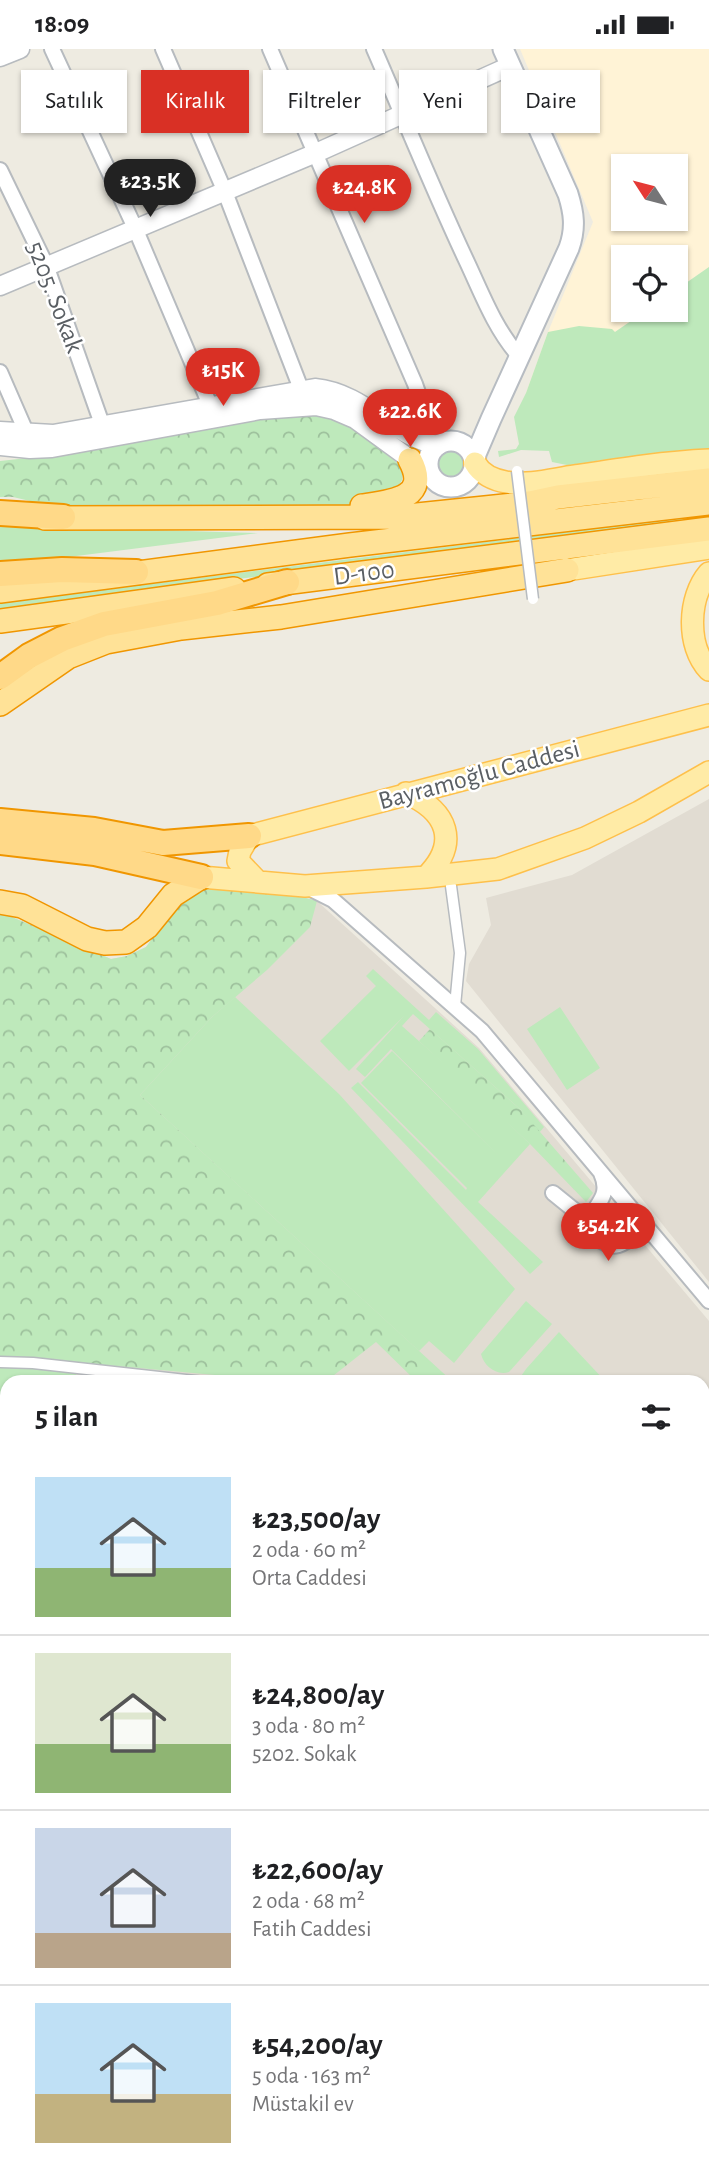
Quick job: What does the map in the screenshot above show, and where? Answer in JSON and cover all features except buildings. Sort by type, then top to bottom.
[{"type":"highway","points":[[407,495],[416,486],[416,471],[410,460]]},
{"type":"highway","points":[[282,518],[384,503],[421,488],[429,473]]},
{"type":"highway","points":[[0,519],[398,517],[709,480]]},
{"type":"highway","name":"D-100","points":[[0,591],[136,572],[709,503]]},
{"type":"highway","points":[[0,513],[63,517]]},
{"type":"highway","name":"D-100","points":[[10,619],[709,529]]},
{"type":"highway","points":[[0,703],[68,657],[106,642],[181,628],[281,617],[567,570]]},
{"type":"highway","points":[[0,574],[136,572]]},
{"type":"highway","points":[[0,677],[29,656],[62,639],[104,624],[217,603],[288,583]]},
{"type":"highway","points":[[0,821],[94,831],[163,843],[249,836]]},
{"type":"highway","points":[[0,842],[95,853],[201,877]]},
{"type":"highway","points":[[0,902],[22,906],[87,939],[105,943],[126,942],[148,927],[173,895],[201,877]]},
{"type":"main road","points":[[491,419],[475,435],[439,443],[430,454],[429,473],[440,484],[454,487],[467,479],[491,419],[569,248],[574,218],[568,194],[506,57]]},
{"type":"main road","points":[[439,443],[467,448],[480,470],[491,478],[508,483],[537,482],[658,464],[709,460]]},
{"type":"main road","points":[[567,570],[709,548]]},
{"type":"main road","points":[[709,573],[700,586],[694,607],[694,632],[698,654],[709,670]]},
{"type":"main road","name":"Bayramoğlu Caddesi","points":[[249,836],[709,715]]},
{"type":"main road","points":[[201,877],[305,886],[498,869],[585,838],[639,812],[709,772]]},
{"type":"main road","points":[[406,793],[422,800],[434,810],[441,818],[446,833],[445,851],[438,866],[426,877]]},
{"type":"main road","points":[[249,836],[240,851],[238,861],[258,882]]},
{"type":"street","points":[[0,57],[20,49]]},
{"type":"street","points":[[52,49],[135,227],[200,412]]},
{"type":"street","points":[[163,49],[225,192],[301,389]]},
{"type":"street","points":[[270,49],[415,384],[427,424],[422,437],[439,443]]},
{"type":"street","points":[[374,49],[399,106]]},
{"type":"street","points":[[482,70],[506,57]]},
{"type":"street","points":[[0,286],[316,153],[399,114]]},
{"type":"street","points":[[410,133],[491,314],[507,342],[519,356]]},
{"type":"street","name":"5205. Sokak","points":[[0,170],[46,265],[103,427]]},
{"type":"street","points":[[0,372],[27,434]]},
{"type":"street","points":[[230,411],[301,389],[325,389],[348,396],[407,431],[439,443]]},
{"type":"street","points":[[0,431],[53,434],[200,412],[304,405],[334,410],[368,427],[429,473]]},
{"type":"street","points":[[0,446],[52,448],[200,412]]},
{"type":"street","points":[[407,431],[414,433],[420,430],[425,414]]},
{"type":"street","points":[[517,471],[533,599]]},
{"type":"street","points":[[356,883],[347,899],[349,909],[356,920]]},
{"type":"street","points":[[451,885],[460,953],[455,1006]]},
{"type":"street","points":[[305,886],[333,900],[482,1031],[709,1301]]},
{"type":"street","points":[[590,1223],[594,1209],[604,1197],[606,1189],[594,1162]]},
{"type":"street","points":[[552,1193],[590,1223],[597,1238],[611,1246],[626,1243],[645,1230],[654,1236]]},
{"type":"street","points":[[0,1362],[141,1375]]},
{"type":"shaded area","points":[[520,49],[709,49],[709,267],[688,282],[688,245],[611,245],[611,322],[630,322],[526,393],[593,222],[555,133],[600,133],[600,70],[529,70]]},
{"type":"shaded area","points":[[709,799],[709,1282],[466,981],[469,964],[491,925],[486,898],[572,875]]},
{"type":"shaded area","points":[[280,891],[317,901],[479,1048],[709,1321],[709,1375],[0,1375],[0,912],[111,959],[127,956],[146,947],[180,901]]},
{"type":"green space","points":[[709,267],[709,457],[601,460],[572,466],[552,462],[549,451],[521,450],[499,457],[498,451],[516,449],[519,444],[514,417],[526,393],[548,332],[579,326],[612,329],[615,332],[630,322],[688,322],[688,282]]},
{"type":"green space","points":[[317,414],[353,429],[403,467],[402,480],[397,489],[354,507],[81,513],[13,497],[0,497],[0,461],[64,454],[257,418]]},
{"type":"green space","points":[[451,451],[460,455],[464,464],[460,473],[451,477],[442,473],[438,464],[442,455]]},
{"type":"green space","points":[[709,514],[510,545],[0,609],[0,603]]},
{"type":"green space","points":[[0,527],[258,533],[29,562],[0,560]]},
{"type":"green space","points":[[199,888],[280,891],[317,901],[310,927],[267,970],[212,1017],[140,1095],[445,1375],[410,1375],[376,1342],[334,1375],[215,1375],[18,1357],[0,1358],[0,912],[111,959],[127,956],[146,947],[180,901]]},
{"type":"green space","points":[[373,969],[429,1020],[436,1012],[478,1049],[544,1127],[539,1133],[521,1110],[413,1014],[402,1026],[530,1144],[478,1202],[543,1262],[530,1274],[351,1088],[358,1082],[466,1190],[467,1188],[361,1083],[392,1051],[500,1157],[391,1049],[365,1077],[356,1069],[404,1016],[349,1071],[320,1041],[376,986],[366,976]]},
{"type":"green space","points":[[235,997],[339,1094],[515,1289],[454,1363],[429,1341],[419,1351],[140,1095],[212,1017]]},
{"type":"green space","points":[[560,1007],[600,1068],[567,1090],[527,1029]]},
{"type":"green space","points":[[430,1029],[521,1110],[593,1193],[586,1202],[530,1144],[419,1041]]},
{"type":"green space","points":[[615,1210],[626,1217],[627,1222],[620,1233],[615,1234],[604,1227],[603,1222],[610,1211]]},
{"type":"green space","points":[[526,1301],[552,1324],[509,1372],[495,1371],[488,1366],[481,1354]]},
{"type":"green space","points":[[559,1332],[599,1375],[522,1375]]},
{"type":"green space","points":[[0,1365],[79,1372],[75,1375],[0,1375]]}]
